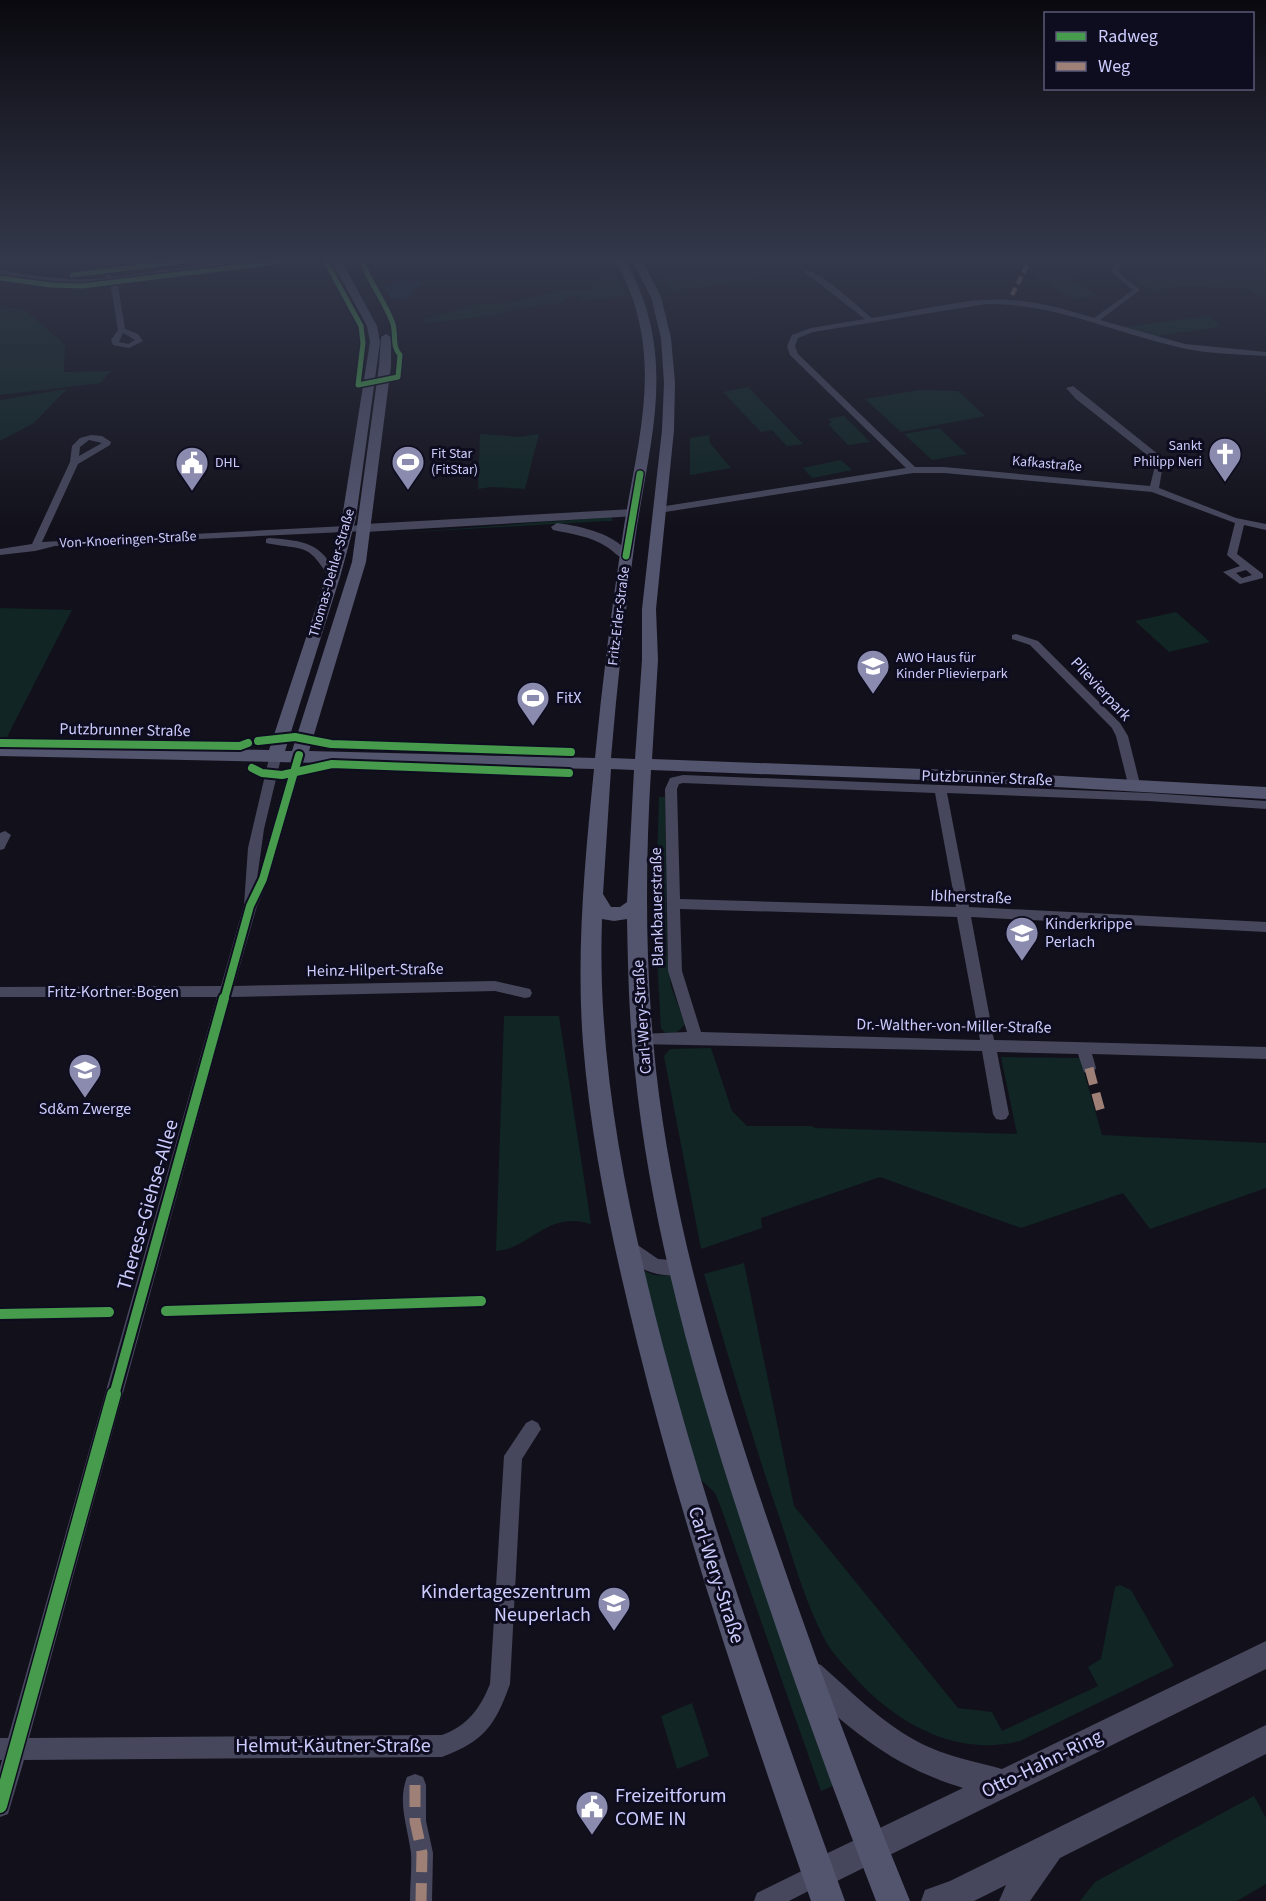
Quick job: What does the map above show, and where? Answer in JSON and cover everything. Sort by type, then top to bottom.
[{"type":"main road","name":"Thomas-Dehler-Straße","points":[[276,754],[345,533],[374,349]]},
{"type":"main road","name":"Thomas-Dehler-Straße","points":[[299,755],[347,606],[364,532],[386,349]]},
{"type":"main road","name":"Fritz-Erler-Straße","points":[[602,763],[626,556],[651,388],[652,370],[649,349]]},
{"type":"main road","name":"Fritz-Erler-Straße","points":[[643,765],[650,649],[649,612],[668,402],[667,349]]},
{"type":"main road","points":[[373,352],[379,355],[386,353]]},
{"type":"main road","name":"Von-Knoeringen-Straße","points":[[632,517],[658,515]]},
{"type":"main road","name":"Putzbrunner Straße","points":[[0,751],[276,754],[602,763],[713,773],[1134,784],[1266,793]]},
{"type":"main road","name":"Carl-Wery-Straße","points":[[602,763],[591,957],[593,1022],[600,1088],[625,1243],[658,1381],[692,1502],[745,1667],[823,1888]]},
{"type":"main road","name":"Carl-Wery-Straße","points":[[643,765],[636,905],[641,1040],[658,1158],[680,1267],[730,1452],[806,1670],[893,1901]]},
{"type":"main road","points":[[594,896],[606,913],[616,916],[629,912],[636,905]]},
{"type":"street","points":[[793,349],[913,470]]},
{"type":"street","points":[[1200,349],[1266,354]]},
{"type":"street","points":[[1071,388],[1079,397],[1161,461],[1154,489]]},
{"type":"street","points":[[0,552],[35,548],[74,462]]},
{"type":"street","name":"Kafkastraße","points":[[658,515],[766,501],[815,489],[820,485],[913,470],[974,472],[1154,489],[1240,523],[1266,527]]},
{"type":"street","name":"Von-Knoeringen-Straße","points":[[364,532],[558,527],[632,517]]},
{"type":"street","name":"Von-Knoeringen-Straße","points":[[35,548],[55,543],[345,533],[632,517]]},
{"type":"street","points":[[1240,523],[1232,554],[1247,567]]},
{"type":"street","points":[[558,527],[604,538],[626,556]]},
{"type":"street","name":"Von-Knoeringen-Straße","points":[[35,548],[52,550],[269,541],[345,533]]},
{"type":"street","name":"Von-Knoeringen-Straße","points":[[269,541],[291,543],[315,550],[326,562],[333,577]]},
{"type":"street","name":"Plievierpark","points":[[1016,637],[1034,643],[1116,726],[1122,736],[1134,784]]},
{"type":"street","name":"Therese-Giehse-Allee","points":[[250,906],[249,879],[276,754]]},
{"type":"street","name":"Therese-Giehse-Allee","points":[[0,1806],[8,1748],[250,906],[263,879],[299,755]]},
{"type":"street","name":"Putzbrunner Straße","points":[[683,779],[713,773],[940,789],[1149,797],[1266,805]]},
{"type":"street","name":"Blankbauerstraße","points":[[683,779],[674,781],[671,785],[675,971],[696,1038]]},
{"type":"street","points":[[940,789],[1001,1114]]},
{"type":"street","name":"Iblherstraße","points":[[674,904],[964,912],[1266,927]]},
{"type":"street","name":"Heinz-Hilpert-Straße","points":[[226,991],[495,986],[525,993]]},
{"type":"street","name":"Fritz-Kortner-Bogen","points":[[0,992],[226,991]]},
{"type":"street","name":"Dr.-Walther-von-Miller-Straße","points":[[641,1040],[696,1038],[1266,1053]]},
{"type":"street","points":[[1083,1047],[1089,1068]]},
{"type":"street","points":[[625,1243],[649,1264],[671,1269],[680,1267]]},
{"type":"street","name":"Helmut-Käutner-Straße","points":[[8,1748],[442,1746],[462,1739],[478,1726],[491,1710],[500,1684],[513,1456],[532,1429]]},
{"type":"street","name":"Otto-Hahn-Ring","points":[[823,1888],[873,1847],[1266,1655]]},
{"type":"street","points":[[806,1670],[864,1722],[902,1749],[943,1766],[1001,1783]]},
{"type":"street","points":[[936,1901],[956,1894],[1266,1739]]},
{"type":"street","points":[[415,1785],[416,1821],[422,1853],[421,1901]]},
{"type":"street","points":[[1014,1901],[1021,1886],[1052,1845]]},
{"type":"street","points":[[765,1901],[823,1888]]},
{"type":"green space","points":[[0,349],[65,349],[64,372],[112,371],[101,383],[0,395]]},
{"type":"green space","points":[[748,387],[803,444],[787,446],[772,430],[761,432],[723,392]]},
{"type":"green space","points":[[67,389],[34,423],[0,441],[0,400]]},
{"type":"green space","points":[[919,390],[958,391],[985,416],[901,432],[865,399]]},
{"type":"green space","points":[[844,416],[870,442],[848,445],[828,424],[832,422],[827,419]]},
{"type":"green space","points":[[939,428],[967,454],[932,460],[904,434]]},
{"type":"green space","points":[[480,434],[519,437],[539,434],[525,489],[491,487],[478,489]]},
{"type":"green space","points":[[709,435],[710,443],[731,468],[690,475],[690,438]]},
{"type":"green space","points":[[841,460],[852,470],[812,478],[803,468]]},
{"type":"green space","points":[[612,517],[612,521],[399,533]]},
{"type":"green space","points":[[0,608],[72,610],[7,737],[0,737]]},
{"type":"green space","points":[[1176,612],[1210,642],[1169,652],[1135,621]]},
{"type":"green space","points":[[659,797],[665,797],[667,955],[671,986],[685,1024],[672,1034],[666,1034],[661,1028],[655,924]]},
{"type":"green space","points":[[504,1016],[559,1016],[591,1224],[576,1221],[562,1222],[508,1249],[496,1251]]},
{"type":"green space","points":[[711,1048],[732,1111],[747,1126],[811,1126],[816,1128],[1017,1134],[1001,1057],[1080,1058],[1102,1135],[1266,1143],[1266,1188],[1150,1229],[1123,1193],[1021,1228],[880,1177],[761,1218],[762,1228],[701,1249],[664,1056],[670,1049]]},
{"type":"green space","points":[[744,1263],[794,1506],[958,1708],[992,1712],[1002,1731],[1098,1686],[1088,1667],[1101,1659],[1115,1587],[1120,1585],[1131,1590],[1174,1666],[1020,1741],[995,1745],[948,1740],[926,1731],[905,1720],[867,1690],[842,1664],[823,1636],[800,1581],[761,1463],[704,1274]]},
{"type":"green space","points":[[642,1270],[654,1275],[673,1276],[835,1785],[821,1791],[720,1505],[715,1493],[696,1475]]},
{"type":"green space","points":[[692,1703],[709,1756],[677,1769],[661,1716]]},
{"type":"green space","points":[[1254,1796],[1266,1818],[1266,1884],[1237,1901],[1080,1901],[1095,1882]]},
{"type":"marked path","points":[[1089,1068],[1101,1112]]},
{"type":"marked path","points":[[415,1785],[415,1821],[422,1853],[421,1901]]},
{"type":"cycle path","points":[[362,349],[358,385],[398,377],[400,355],[396,349]]},
{"type":"cycle path","points":[[626,556],[640,474]]},
{"type":"cycle path","points":[[258,741],[295,737],[331,744],[571,752]]},
{"type":"cycle path","points":[[0,743],[240,746],[248,743]]},
{"type":"cycle path","points":[[0,1806],[250,906],[263,879],[299,755]]},
{"type":"cycle path","points":[[252,768],[272,775],[292,774],[332,764],[569,773]]},
{"type":"cycle path","points":[[166,1311],[481,1301]]},
{"type":"cycle path","points":[[0,1314],[109,1312]]},
{"type":"place","name":"Sankt Philipp Neri","points":[[1225,483]]},
{"type":"place","name":"Fit Star (FitStar)","points":[[408,491]]},
{"type":"place","name":"DHL","points":[[192,492]]},
{"type":"place","name":"AWO Haus für Kinder Plievierpark","points":[[873,695]]},
{"type":"place","name":"FitX","points":[[533,727]]},
{"type":"place","name":"Kinderkrippe Perlach","points":[[1022,962]]},
{"type":"place","name":"Sd&m Zwerge","points":[[85,1099]]},
{"type":"place","name":"Kindertageszentrum Neuperlach","points":[[614,1632]]},
{"type":"place","name":"Freizeitforum COME IN","points":[[592,1836]]}]
